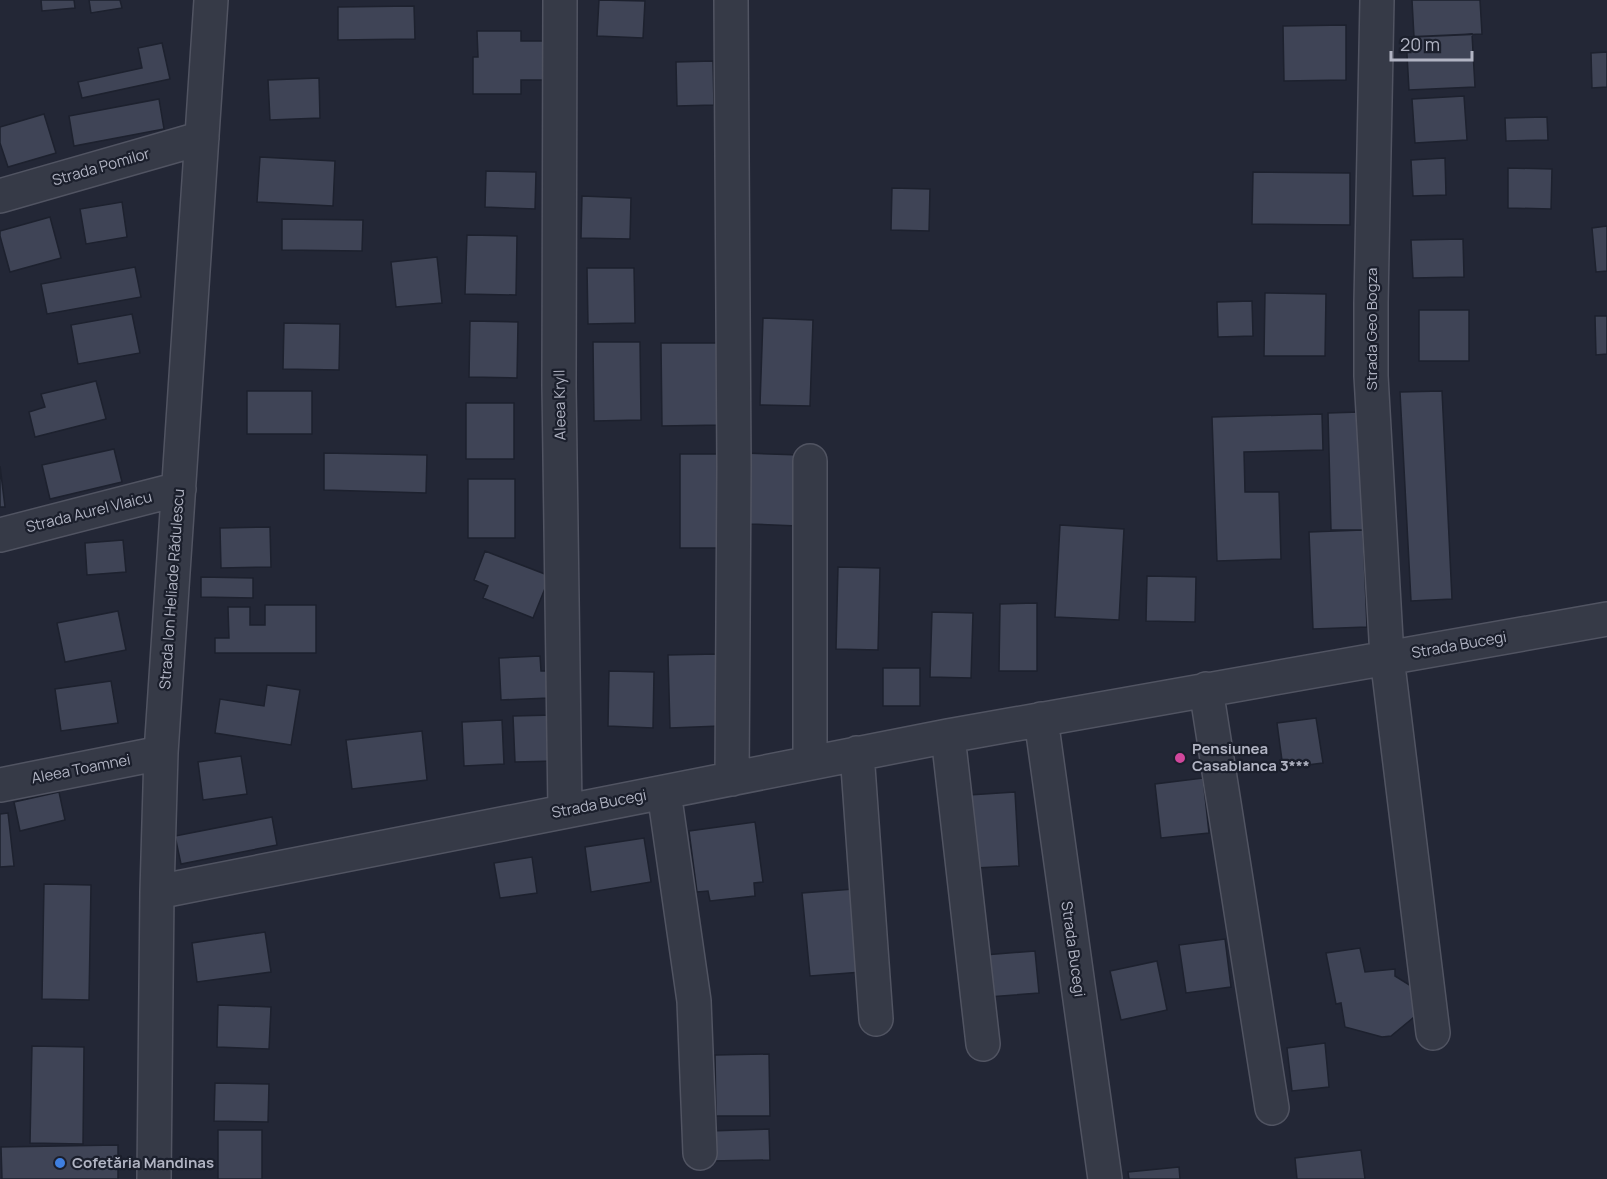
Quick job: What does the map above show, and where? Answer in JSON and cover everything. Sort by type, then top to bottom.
[{"type":"street","name":"Strada Ion Heliade Rădulescu","points":[[154,1179],[157,892],[162,753],[211,0]]},
{"type":"street","name":"Aleea Kryll","points":[[560,0],[560,386],[565,811]]},
{"type":"street","points":[[731,0],[734,454],[732,779]]},
{"type":"street","name":"Strada Geo Bogza","points":[[1377,0],[1371,376],[1387,657],[1433,1033]]},
{"type":"street","name":"Strada Pomilor","points":[[0,195],[202,138]]},
{"type":"street","points":[[810,461],[810,763]]},
{"type":"street","name":"Strada Aurel Vlaicu","points":[[0,535],[179,489]]},
{"type":"street","name":"Strada Bucegi","points":[[157,892],[857,753],[1206,689],[1607,620]]},
{"type":"street","points":[[1206,689],[1272,1108]]},
{"type":"street","name":"Strada Bucegi","points":[[1041,719],[1105,1179]]},
{"type":"street","points":[[948,736],[983,1044]]},
{"type":"street","name":"Aleea Toamnei","points":[[0,785],[162,753]]},
{"type":"street","points":[[857,753],[876,1019]]},
{"type":"street","points":[[664,792],[694,1001],[700,1153]]},
{"type":"building","points":[[41,0],[74,0],[75,8],[42,11]]},
{"type":"building","points":[[89,0],[120,0],[122,8],[91,13]]},
{"type":"building","points":[[599,0],[645,1],[643,38],[597,36]]},
{"type":"building","points":[[1412,0],[1480,0],[1482,34],[1414,37]]},
{"type":"building","points":[[414,6],[415,39],[338,40],[338,7]]},
{"type":"building","points":[[1346,25],[1346,80],[1284,81],[1283,26]]},
{"type":"building","points":[[477,31],[521,31],[521,41],[543,41],[544,80],[521,80],[521,94],[473,94],[473,57],[478,57]]},
{"type":"building","points":[[1472,34],[1475,87],[1409,90],[1406,37]]},
{"type":"building","points":[[162,43],[170,79],[82,98],[78,82],[142,68],[138,48]]},
{"type":"building","points":[[1607,52],[1607,87],[1592,88],[1591,53]]},
{"type":"building","points":[[713,61],[714,105],[677,106],[676,62]]},
{"type":"building","points":[[319,78],[320,118],[270,120],[268,80]]},
{"type":"building","points":[[1464,96],[1467,140],[1415,143],[1412,99]]},
{"type":"building","points":[[159,99],[164,129],[74,146],[69,116]]},
{"type":"building","points":[[44,114],[56,153],[8,167],[0,143],[0,127]]},
{"type":"building","points":[[1547,117],[1548,140],[1506,141],[1505,118]]},
{"type":"building","points":[[260,157],[335,161],[333,206],[257,202]]},
{"type":"building","points":[[1445,158],[1446,195],[1413,196],[1411,160]]},
{"type":"building","points":[[1508,168],[1552,169],[1551,209],[1508,208]]},
{"type":"building","points":[[486,171],[536,172],[535,209],[485,207]]},
{"type":"building","points":[[1253,172],[1350,173],[1350,225],[1252,224]]},
{"type":"building","points":[[892,188],[930,189],[929,231],[891,230]]},
{"type":"building","points":[[582,196],[631,198],[630,239],[581,238]]},
{"type":"building","points":[[122,202],[127,237],[86,244],[80,209]]},
{"type":"building","points":[[50,217],[61,258],[10,272],[0,231]]},
{"type":"building","points":[[282,219],[363,220],[362,251],[282,250]]},
{"type":"building","points":[[1607,226],[1607,271],[1596,272],[1592,228]]},
{"type":"building","points":[[467,235],[517,236],[516,295],[465,294]]},
{"type":"building","points":[[1463,239],[1464,277],[1413,278],[1411,240]]},
{"type":"building","points":[[437,257],[442,303],[396,307],[391,262]]},
{"type":"building","points":[[135,267],[141,297],[47,314],[41,284]]},
{"type":"building","points":[[587,268],[634,268],[635,323],[588,324]]},
{"type":"building","points":[[1265,293],[1326,294],[1325,356],[1264,356]]},
{"type":"building","points":[[1252,301],[1253,336],[1218,337],[1217,302]]},
{"type":"building","points":[[1419,310],[1469,310],[1469,361],[1419,361]]},
{"type":"building","points":[[132,314],[140,353],[78,364],[71,325]]},
{"type":"building","points":[[1595,316],[1607,316],[1607,354],[1596,355]]},
{"type":"building","points":[[763,318],[813,320],[810,406],[760,405]]},
{"type":"building","points":[[470,321],[518,322],[517,378],[469,377]]},
{"type":"building","points":[[284,323],[340,324],[339,370],[283,369]]},
{"type":"building","points":[[593,342],[640,342],[641,420],[594,421]]},
{"type":"building","points":[[661,343],[719,343],[721,425],[662,426]]},
{"type":"building","points":[[96,381],[106,419],[35,437],[29,412],[45,407],[41,394]]},
{"type":"building","points":[[247,391],[312,391],[312,434],[247,434]]},
{"type":"building","points":[[1442,391],[1452,599],[1411,601],[1400,392]]},
{"type":"building","points":[[466,403],[514,403],[514,459],[466,459]]},
{"type":"building","points":[[1360,412],[1363,530],[1331,530],[1328,413]]},
{"type":"building","points":[[1322,414],[1323,450],[1244,452],[1245,492],[1279,492],[1281,559],[1217,561],[1212,417]]},
{"type":"building","points":[[114,449],[122,482],[50,499],[42,465]]},
{"type":"building","points":[[324,453],[427,455],[426,493],[324,490]]},
{"type":"building","points":[[744,453],[800,455],[798,526],[750,524]]},
{"type":"building","points":[[680,454],[726,454],[725,548],[680,548]]},
{"type":"building","points":[[0,466],[5,507],[0,507]]},
{"type":"building","points":[[468,479],[515,479],[515,538],[468,538]]},
{"type":"building","points":[[1060,525],[1124,529],[1119,620],[1055,617]]},
{"type":"building","points":[[270,527],[271,567],[221,568],[220,528]]},
{"type":"building","points":[[1363,530],[1367,627],[1313,629],[1309,532]]},
{"type":"building","points":[[123,540],[126,572],[87,575],[85,543]]},
{"type":"building","points":[[485,551],[550,576],[533,618],[483,598],[488,586],[474,580]]},
{"type":"building","points":[[838,567],[880,568],[878,650],[836,649]]},
{"type":"building","points":[[1147,576],[1196,577],[1195,622],[1146,621]]},
{"type":"building","points":[[201,577],[253,578],[253,598],[201,597]]},
{"type":"building","points":[[1037,603],[1037,671],[999,671],[1000,604]]},
{"type":"building","points":[[265,605],[316,605],[316,653],[215,653],[215,638],[229,638],[228,607],[250,607],[250,625],[265,625]]},
{"type":"building","points":[[118,611],[126,650],[65,662],[57,623]]},
{"type":"building","points":[[932,612],[973,613],[971,678],[930,677]]},
{"type":"building","points":[[718,654],[720,726],[670,728],[668,655]]},
{"type":"building","points":[[540,656],[541,671],[548,671],[549,698],[501,700],[499,658]]},
{"type":"building","points":[[883,668],[920,668],[920,706],[883,706]]},
{"type":"building","points":[[609,671],[654,672],[653,728],[608,726]]},
{"type":"building","points":[[111,681],[118,723],[61,731],[55,689]]},
{"type":"building","points":[[267,685],[300,690],[291,745],[215,733],[220,699],[264,706]]},
{"type":"building","points":[[554,715],[555,761],[515,762],[513,716]]},
{"type":"building","points":[[1316,718],[1323,763],[1283,768],[1277,723]]},
{"type":"building","points":[[502,720],[504,764],[464,766],[462,722]]},
{"type":"building","points":[[422,731],[427,780],[352,789],[346,740]]},
{"type":"building","points":[[241,756],[247,794],[203,800],[198,762]]},
{"type":"building","points":[[1203,778],[1209,833],[1161,838],[1155,784]]},
{"type":"building","points":[[59,792],[65,820],[20,831],[14,802]]},
{"type":"building","points":[[1015,792],[1019,866],[974,868],[969,795]]},
{"type":"building","points":[[8,813],[14,866],[0,867],[0,814]]},
{"type":"building","points":[[272,817],[277,845],[181,864],[175,836]]},
{"type":"building","points":[[755,822],[763,882],[754,883],[755,896],[710,901],[708,891],[697,892],[689,831]]},
{"type":"building","points":[[644,838],[651,882],[591,892],[585,847]]},
{"type":"building","points":[[532,857],[537,893],[500,898],[494,863]]},
{"type":"building","points":[[44,884],[91,885],[89,1000],[42,999]]},
{"type":"building","points":[[854,889],[862,972],[810,976],[802,893]]},
{"type":"building","points":[[265,932],[271,972],[197,982],[192,943]]},
{"type":"building","points":[[1225,939],[1231,987],[1186,993],[1179,945]]},
{"type":"building","points":[[1360,948],[1365,972],[1395,969],[1395,976],[1424,994],[1419,1013],[1391,1036],[1382,1037],[1345,1027],[1341,1003],[1336,1004],[1326,953]]},
{"type":"building","points":[[1035,951],[1039,993],[988,997],[984,955]]},
{"type":"building","points":[[1157,961],[1167,1010],[1121,1020],[1110,971]]},
{"type":"building","points":[[218,1005],[271,1007],[269,1049],[217,1047]]},
{"type":"building","points":[[1325,1043],[1329,1087],[1292,1091],[1287,1048]]},
{"type":"building","points":[[32,1046],[84,1047],[83,1144],[30,1143]]},
{"type":"building","points":[[769,1054],[770,1116],[716,1116],[715,1055]]},
{"type":"building","points":[[215,1083],[269,1084],[268,1122],[214,1121]]},
{"type":"building","points":[[769,1129],[770,1160],[710,1161],[709,1131]]},
{"type":"building","points":[[218,1130],[262,1130],[262,1179],[218,1179]]},
{"type":"building","name":"Cofetăria Mandinas","points":[[118,1145],[118,1179],[2,1179],[1,1147]]},
{"type":"building","points":[[1361,1150],[1365,1179],[1297,1179],[1295,1158]]},
{"type":"building","points":[[1179,1167],[1180,1179],[1129,1179],[1128,1172]]},
{"type":"place","name":"Pensiunea Casablanca 3***","points":[[1180,758]]},
{"type":"place","name":"Cofetăria Mandinas","points":[[60,1163]]}]
